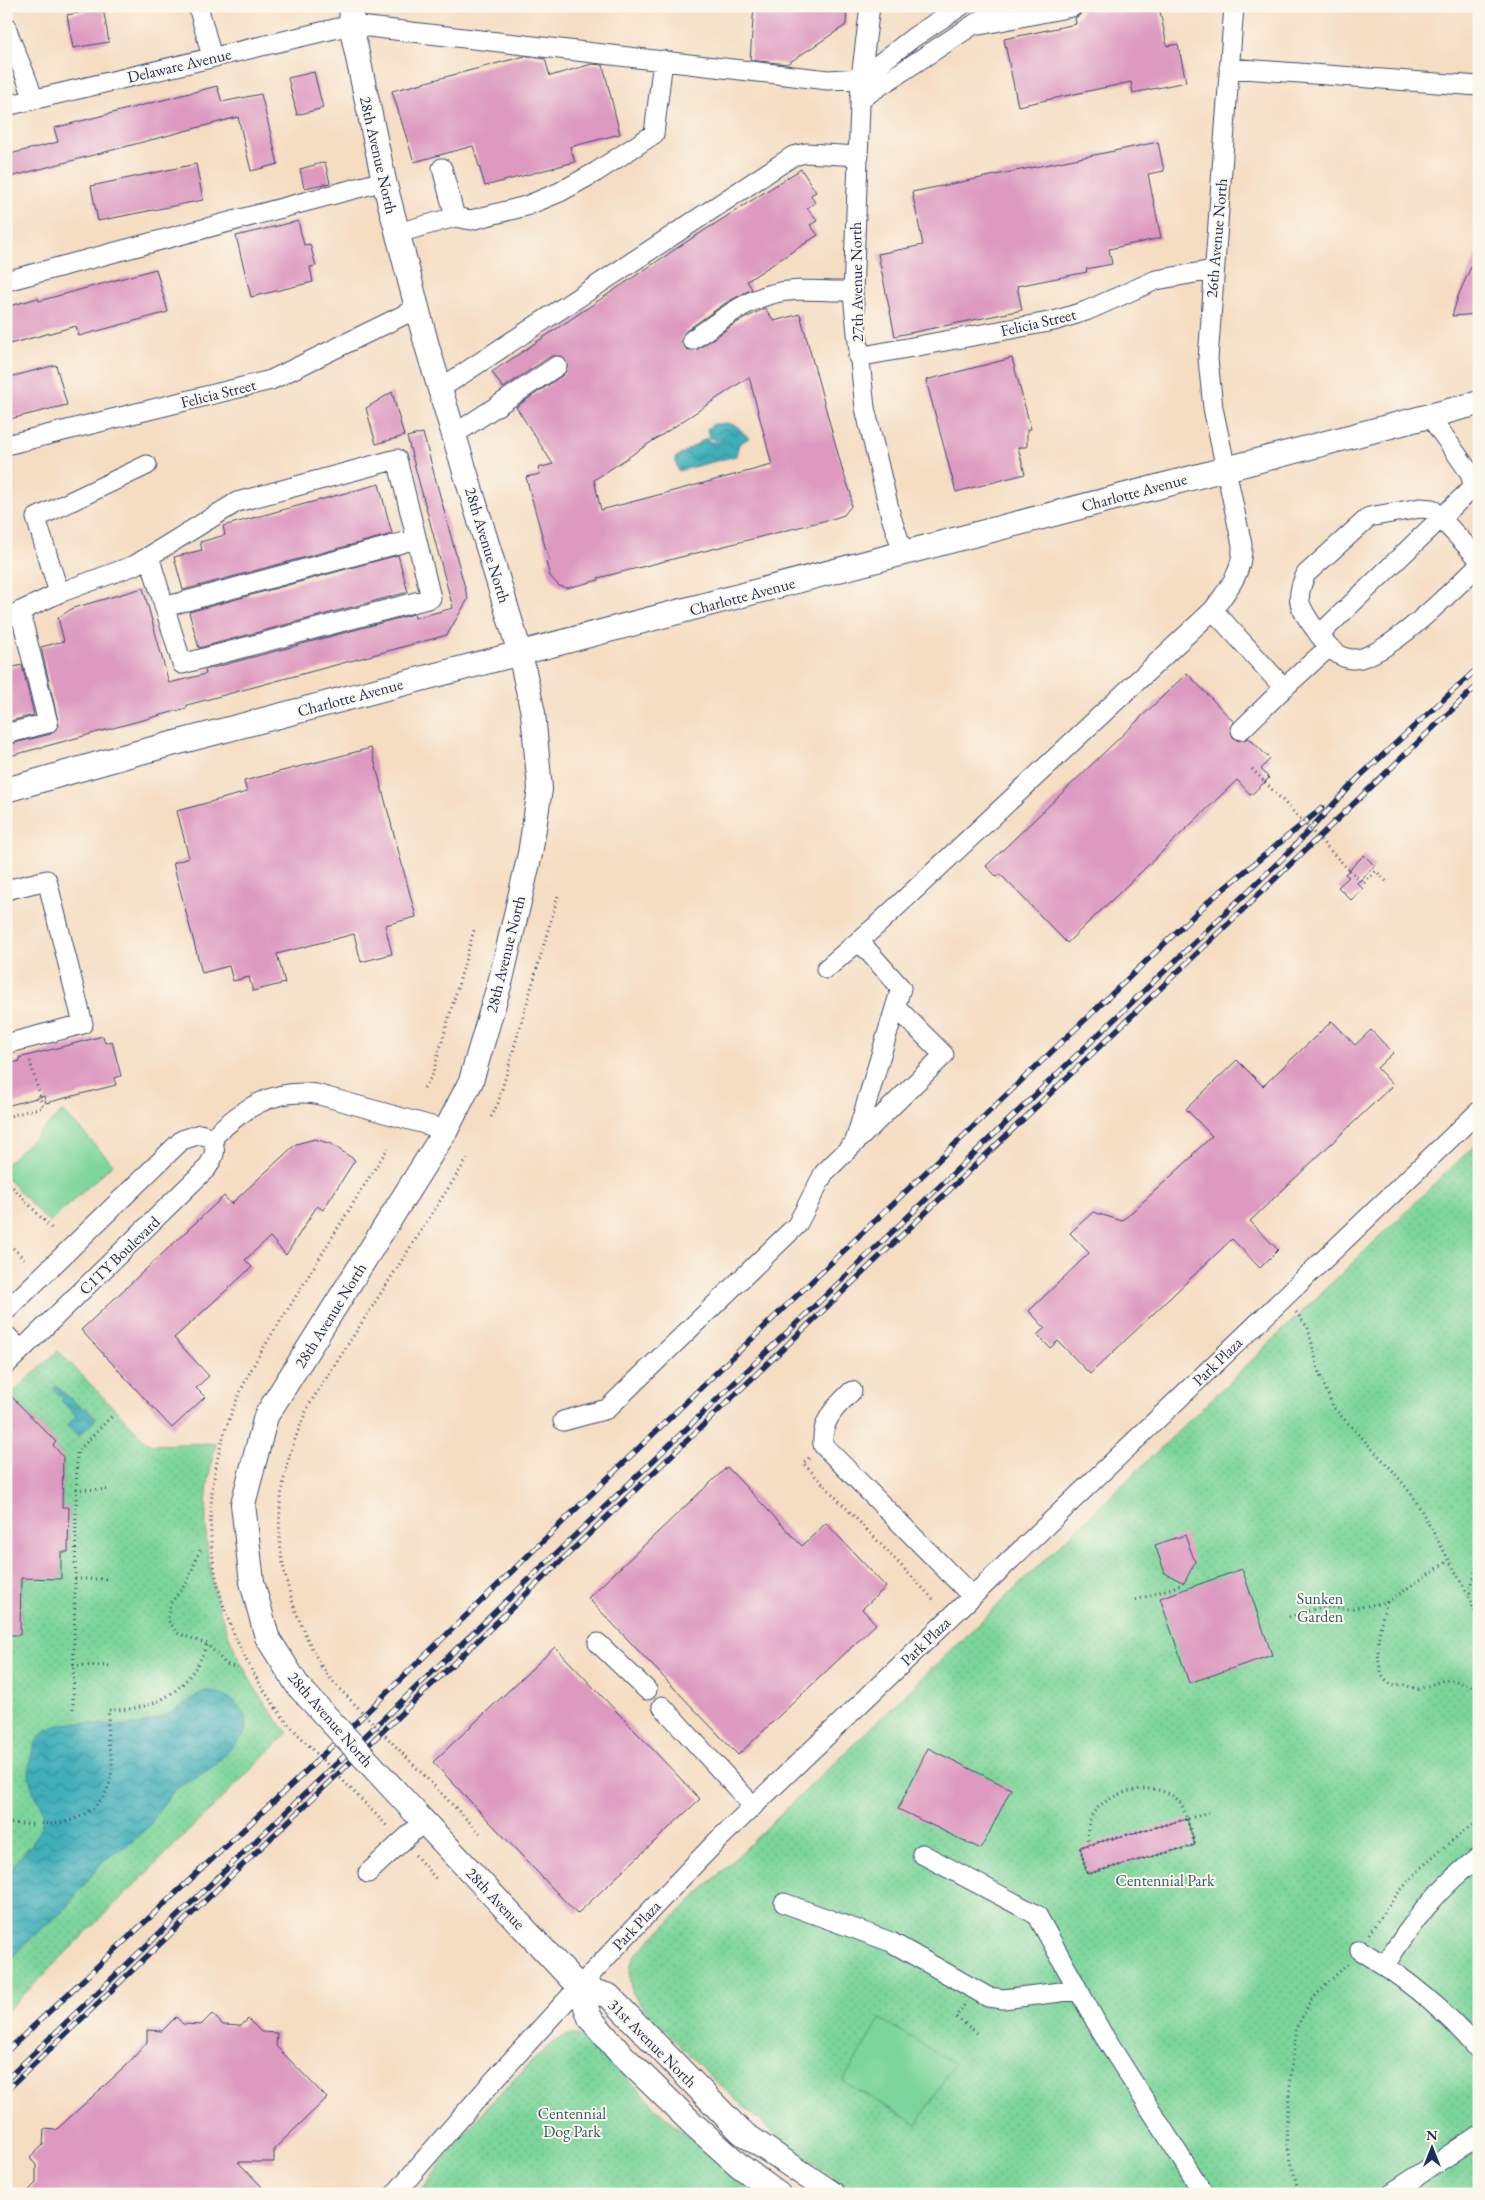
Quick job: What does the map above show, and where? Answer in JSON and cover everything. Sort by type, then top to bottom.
[{"type":"main road","name":"28th Avenue North","points":[[352,16],[384,181],[441,388],[520,653],[533,713],[540,789],[530,854],[501,979],[471,1081],[446,1130],[266,1416],[243,1504],[252,1582],[267,1637],[298,1686],[418,1815]]},
{"type":"main road","name":"Charlotte Avenue","points":[[6,790],[132,754],[1479,403]]},
{"type":"main road","name":"28th Avenue","points":[[418,1815],[579,1987]]},
{"type":"main road","name":"31st Avenue North","points":[[579,1987],[590,2018],[619,2052],[693,2124],[740,2166],[778,2194]]},
{"type":"main road","name":"31st Avenue North","points":[[579,1987],[609,1996],[741,2132],[833,2194]]},
{"type":"street","points":[[198,6],[212,57]]},
{"type":"street","name":"27th Avenue North","points":[[870,6],[861,78],[853,291],[858,357],[869,426],[891,517],[904,554]]},
{"type":"street","points":[[861,78],[914,37],[961,6]]},
{"type":"street","points":[[860,99],[1002,6]]},
{"type":"street","name":"26th Avenue North","points":[[826,969],[859,941],[1213,610],[1235,580],[1242,555],[1240,533],[1213,408],[1209,375],[1208,335],[1234,6]]},
{"type":"street","points":[[972,26],[1072,7]]},
{"type":"street","name":"Delaware Avenue","points":[[6,106],[212,57],[352,16],[663,60],[828,80],[861,78]]},
{"type":"street","points":[[6,26],[12,46],[28,81],[33,100]]},
{"type":"street","points":[[398,233],[454,217],[471,220],[526,206],[560,192],[596,172],[654,134],[663,60]]},
{"type":"street","points":[[1229,68],[1479,86]]},
{"type":"street","points":[[441,388],[793,156],[806,153],[859,156]]},
{"type":"street","points":[[442,168],[454,217]]},
{"type":"street","points":[[6,281],[384,181]]},
{"type":"street","name":"Felicia Street","points":[[858,357],[1054,321],[1086,311],[1156,280],[1213,270]]},
{"type":"street","points":[[692,340],[737,310],[763,296],[792,292],[853,291]]},
{"type":"street","name":"Felicia Street","points":[[6,445],[271,380],[418,308]]},
{"type":"street","points":[[455,434],[556,366]]},
{"type":"street","points":[[1241,730],[1284,688],[1324,641],[1469,491],[1473,479],[1429,415]]},
{"type":"street","points":[[6,734],[48,723],[13,615],[59,593],[135,565],[149,556],[237,502],[397,459],[431,598],[182,664],[149,556]]},
{"type":"street","points":[[59,593],[36,518],[147,465]]},
{"type":"street","points":[[1479,558],[1432,509],[1420,508],[1369,517],[1306,574],[1300,586],[1298,598],[1302,611],[1324,641],[1340,656],[1351,659],[1380,650],[1397,639],[1479,565]]},
{"type":"street","points":[[164,607],[416,538]]},
{"type":"street","points":[[1213,610],[1284,688]]},
{"type":"street","points":[[6,890],[47,880],[83,1024],[6,1044]]},
{"type":"street","points":[[854,1143],[902,988],[859,941]]},
{"type":"street","points":[[563,1421],[607,1409],[797,1225],[824,1173],[944,1055],[896,1007]]},
{"type":"street","points":[[6,1311],[182,1140],[200,1134],[212,1138],[234,1117],[254,1104],[273,1096],[294,1093],[316,1094],[446,1130]]},
{"type":"street","name":"Park Plaza","points":[[395,2194],[450,2127],[717,1841],[1479,1111]]},
{"type":"street","name":"C1TY Boulevard","points":[[6,1364],[207,1168],[214,1158],[215,1147],[212,1138]]},
{"type":"street","points":[[6,1334],[22,1350]]},
{"type":"street","points":[[852,1392],[836,1406],[825,1423],[822,1434],[823,1445],[972,1596]]},
{"type":"street","points":[[598,1643],[647,1690]]},
{"type":"street","points":[[662,1706],[753,1806]]},
{"type":"street","points":[[368,1873],[418,1815]]},
{"type":"street","points":[[922,1854],[1037,1915],[1102,2033],[1204,2194]]},
{"type":"street","points":[[1385,1965],[1419,1914],[1446,1884],[1479,1857]]},
{"type":"street","points":[[784,1902],[890,1942],[988,1997],[1003,1999],[1077,1990]]},
{"type":"street","points":[[1360,1950],[1385,1965],[1436,2007],[1479,2050]]},
{"type":"street","points":[[1390,2194],[1479,2136]]},
{"type":"path","points":[[1252,770],[1364,883],[1376,871],[1387,882]]},
{"type":"path","points":[[491,1117],[498,1103],[558,896]]},
{"type":"path","points":[[424,1088],[432,1076],[475,927]]},
{"type":"path","points":[[6,1117],[43,1107],[30,1061]]},
{"type":"path","points":[[276,1329],[388,1148]]},
{"type":"path","points":[[467,1159],[309,1405],[295,1437],[285,1468],[280,1499],[279,1530],[284,1568],[303,1630],[321,1666],[334,1684],[480,1833]]},
{"type":"path","points":[[6,1180],[53,1230]]},
{"type":"path","points":[[6,1241],[24,1259]]},
{"type":"path","points":[[1283,1298],[1308,1328],[1319,1373],[1333,1407],[1392,1470],[1413,1496],[1468,1596],[1479,1624]]},
{"type":"path","points":[[73,1709],[77,1452],[113,1416]]},
{"type":"path","points":[[823,1445],[804,1463],[934,1600]]},
{"type":"path","points":[[76,1489],[112,1490]]},
{"type":"path","points":[[200,1550],[187,1582],[170,1604],[168,1620],[177,1633],[206,1644],[226,1664],[237,1668]]},
{"type":"path","points":[[1468,1596],[1479,1558]]},
{"type":"path","points":[[1289,1617],[1322,1607],[1349,1609],[1387,1602],[1448,1561]]},
{"type":"path","points":[[75,1579],[110,1579]]},
{"type":"path","points":[[1136,1600],[1181,1585]]},
{"type":"path","points":[[1387,1602],[1380,1628],[1380,1662],[1383,1678],[1395,1686],[1404,1685],[1418,1689],[1444,1680],[1453,1680],[1479,1689]]},
{"type":"path","points":[[6,1824],[68,1823],[84,1816],[100,1801],[107,1790],[112,1773],[112,1759],[108,1737],[109,1710],[137,1709],[157,1702],[176,1691],[195,1669],[206,1644]]},
{"type":"path","points":[[73,1665],[109,1666]]},
{"type":"path","points":[[276,1708],[289,1726],[389,1828]]},
{"type":"path","points":[[1088,1845],[1088,1827],[1095,1811],[1110,1799],[1136,1791],[1154,1790],[1169,1794],[1179,1802],[1187,1819],[1195,1845],[1087,1874],[1080,1847],[1187,1819],[1212,1812]]},
{"type":"path","points":[[1299,2194],[1287,2145],[1286,2124],[1296,2029],[1311,2000],[1360,1950],[1391,1901],[1424,1863],[1455,1837],[1479,1821]]},
{"type":"path","points":[[974,1990],[956,2018],[977,2033]]},
{"type":"path","points":[[607,2194],[627,2191],[640,2194]]},
{"type":"green space","points":[[63,1111],[113,1164],[49,1223],[6,1177],[6,1164]]},
{"type":"green space","name":"Centennial Park","points":[[1479,1141],[1479,2194],[855,2194],[806,2158],[736,2100],[645,2010],[636,1999],[630,1984],[630,1970],[634,1956]]},
{"type":"green space","points":[[58,1351],[150,1445],[216,1443],[208,1482],[206,1521],[209,1559],[216,1597],[228,1634],[244,1669],[264,1702],[288,1733],[6,2012],[6,1619],[21,1618],[21,1578],[61,1578],[61,1552],[68,1552],[69,1507],[62,1507],[63,1467],[52,1467],[52,1462],[61,1454],[53,1445],[56,1442],[10,1395]]},
{"type":"green space","points":[[880,2019],[954,2063],[917,2125],[843,2081]]},
{"type":"green space","name":"Centennial Dog Park","points":[[567,2035],[578,2035],[591,2039],[656,2108],[754,2194],[420,2194],[450,2152],[482,2113],[536,2058],[555,2041]]},
{"type":"water","points":[[727,423],[737,426],[749,438],[739,444],[736,456],[678,471],[675,458],[706,438],[711,442],[720,441],[724,438],[716,440],[709,438],[707,429],[713,424]]},
{"type":"water","points":[[56,1386],[83,1409],[85,1407],[96,1419],[78,1437],[67,1425],[76,1416],[61,1400],[63,1398],[53,1389]]},
{"type":"water","points":[[205,1691],[222,1694],[237,1704],[245,1719],[246,1727],[243,1736],[214,1766],[173,1791],[148,1827],[133,1841],[103,1861],[64,1910],[6,1963],[6,1890],[12,1869],[36,1838],[43,1817],[41,1807],[32,1789],[29,1774],[31,1757],[37,1740],[48,1730],[62,1725],[78,1723],[129,1725],[145,1723],[171,1713]]},
{"type":"building","points":[[754,6],[847,6],[846,25],[787,64],[750,60]]},
{"type":"building","points":[[1083,6],[1159,6],[1167,46],[1178,44],[1186,82],[1133,93],[1131,82],[1018,106],[1004,39],[1076,24],[1075,18],[1080,15]]},
{"type":"building","points":[[103,8],[109,42],[73,48],[67,15]]},
{"type":"building","points":[[525,56],[545,59],[550,76],[592,64],[603,65],[620,134],[570,147],[575,162],[485,186],[473,146],[414,162],[392,91]]},
{"type":"building","points":[[314,72],[323,108],[297,115],[288,78]]},
{"type":"building","points":[[217,86],[222,102],[261,94],[278,164],[251,171],[238,117],[6,178],[6,155],[58,142],[54,128]]},
{"type":"building","points":[[1158,142],[1164,171],[1148,174],[1161,238],[1109,249],[1112,264],[1086,269],[1087,272],[1017,286],[1022,310],[895,336],[878,254],[923,245],[912,192]]},
{"type":"building","points":[[325,162],[330,183],[304,188],[300,169]]},
{"type":"building","points":[[196,164],[203,200],[98,221],[91,186]]},
{"type":"building","points":[[801,169],[816,192],[811,195],[815,203],[807,208],[817,221],[810,225],[818,235],[747,281],[752,289],[724,304],[686,331],[681,341],[687,350],[698,349],[736,323],[765,308],[774,321],[800,314],[843,472],[851,494],[851,506],[844,515],[835,518],[598,578],[599,580],[567,588],[559,586],[550,576],[546,562],[549,561],[526,477],[540,474],[538,468],[553,464],[516,407],[563,375],[568,365],[562,356],[551,356],[503,388],[492,372],[680,246]],"holes":[[[749,377],[772,465],[601,510],[594,480]]]},
{"type":"building","points":[[298,221],[304,245],[310,244],[316,266],[310,267],[313,282],[251,297],[236,236]]},
{"type":"building","points":[[1479,249],[1479,314],[1452,316],[1458,296]]},
{"type":"building","points":[[156,269],[168,312],[79,336],[76,326],[6,345],[6,307],[38,298],[39,301]]},
{"type":"building","points":[[1012,358],[1031,429],[1027,430],[1027,447],[1018,447],[1025,474],[956,492],[926,380]]},
{"type":"building","points":[[56,365],[67,405],[6,420],[6,378]]},
{"type":"building","points":[[392,392],[404,436],[376,444],[366,408]]},
{"type":"building","points":[[423,433],[468,599],[447,635],[187,705],[187,708],[6,757],[6,745],[51,734],[59,726],[41,647],[64,641],[58,618],[73,608],[143,588],[169,683],[206,674],[205,670],[414,614],[415,618],[453,608],[407,437]]},
{"type":"building","points":[[379,484],[392,534],[183,590],[174,557],[202,550],[200,542],[225,535],[223,526]]},
{"type":"building","points":[[398,555],[408,592],[199,648],[189,612]]},
{"type":"building","points":[[22,665],[34,715],[6,722],[6,669]]},
{"type":"building","points":[[1187,673],[1234,722],[1230,727],[1233,737],[1238,741],[1249,738],[1270,759],[1261,769],[1269,778],[1251,795],[1237,780],[1067,943],[1000,874],[997,877],[986,866]]},
{"type":"building","points":[[371,748],[416,917],[385,925],[392,954],[361,962],[354,934],[277,954],[285,983],[253,991],[249,977],[233,981],[229,966],[202,973],[173,863],[189,858],[177,811],[247,792],[244,781]]},
{"type":"building","points":[[1364,855],[1375,866],[1357,883],[1363,889],[1351,900],[1338,887],[1349,877],[1345,874]]},
{"type":"building","points":[[1332,1021],[1355,1045],[1371,1030],[1393,1053],[1377,1068],[1393,1085],[1250,1221],[1278,1250],[1260,1268],[1232,1239],[1090,1374],[1058,1341],[1050,1348],[1037,1335],[1045,1328],[1029,1311],[1089,1253],[1070,1233],[1093,1212],[1122,1221],[1193,1156],[1212,1136],[1186,1109],[1237,1060],[1263,1086]]},
{"type":"building","points":[[103,1036],[105,1043],[112,1041],[121,1076],[114,1078],[116,1085],[46,1103],[44,1096],[6,1106],[6,1065],[20,1061],[19,1058]]},
{"type":"building","points":[[315,1139],[331,1144],[355,1160],[323,1210],[317,1206],[286,1255],[270,1237],[245,1260],[252,1267],[174,1338],[209,1376],[196,1388],[205,1397],[172,1428],[81,1330],[224,1196],[231,1204],[296,1144]]},
{"type":"building","points":[[6,1391],[56,1442],[53,1445],[63,1457],[62,1507],[69,1507],[68,1552],[61,1552],[61,1579],[21,1578],[20,1635],[6,1635]]},
{"type":"building","points":[[727,1467],[802,1546],[826,1523],[886,1587],[862,1609],[876,1624],[738,1755],[588,1598]]},
{"type":"building","points":[[1185,1535],[1195,1562],[1184,1583],[1165,1573],[1155,1545]]},
{"type":"building","points":[[1242,1569],[1272,1655],[1189,1683],[1160,1598]]},
{"type":"building","points":[[555,1647],[700,1799],[577,1914],[433,1762]]},
{"type":"building","points":[[928,1748],[1011,1789],[981,1849],[898,1809]]},
{"type":"building","points":[[1187,1819],[1195,1845],[1087,1874],[1080,1847]]},
{"type":"building","points":[[212,2014],[223,2025],[241,2026],[248,2019],[261,2032],[277,2033],[276,2046],[327,2098],[274,2149],[274,2162],[238,2162],[269,2194],[25,2194],[36,2183],[36,2165],[30,2158],[43,2145],[44,2129],[56,2130],[127,2065],[147,2042],[147,2030],[162,2031],[176,2017],[183,2024],[201,2025]]},
{"type":"railway","points":[[6,2080],[1288,853],[1360,776],[1479,667]]},
{"type":"railway","points":[[6,2091],[1479,684]]},
{"type":"railway","points":[[6,2052],[303,1774],[714,1375],[1210,900],[1322,808]]},
{"type":"park label","name":"Sunken Garden","points":[[1320,1607]]}]
